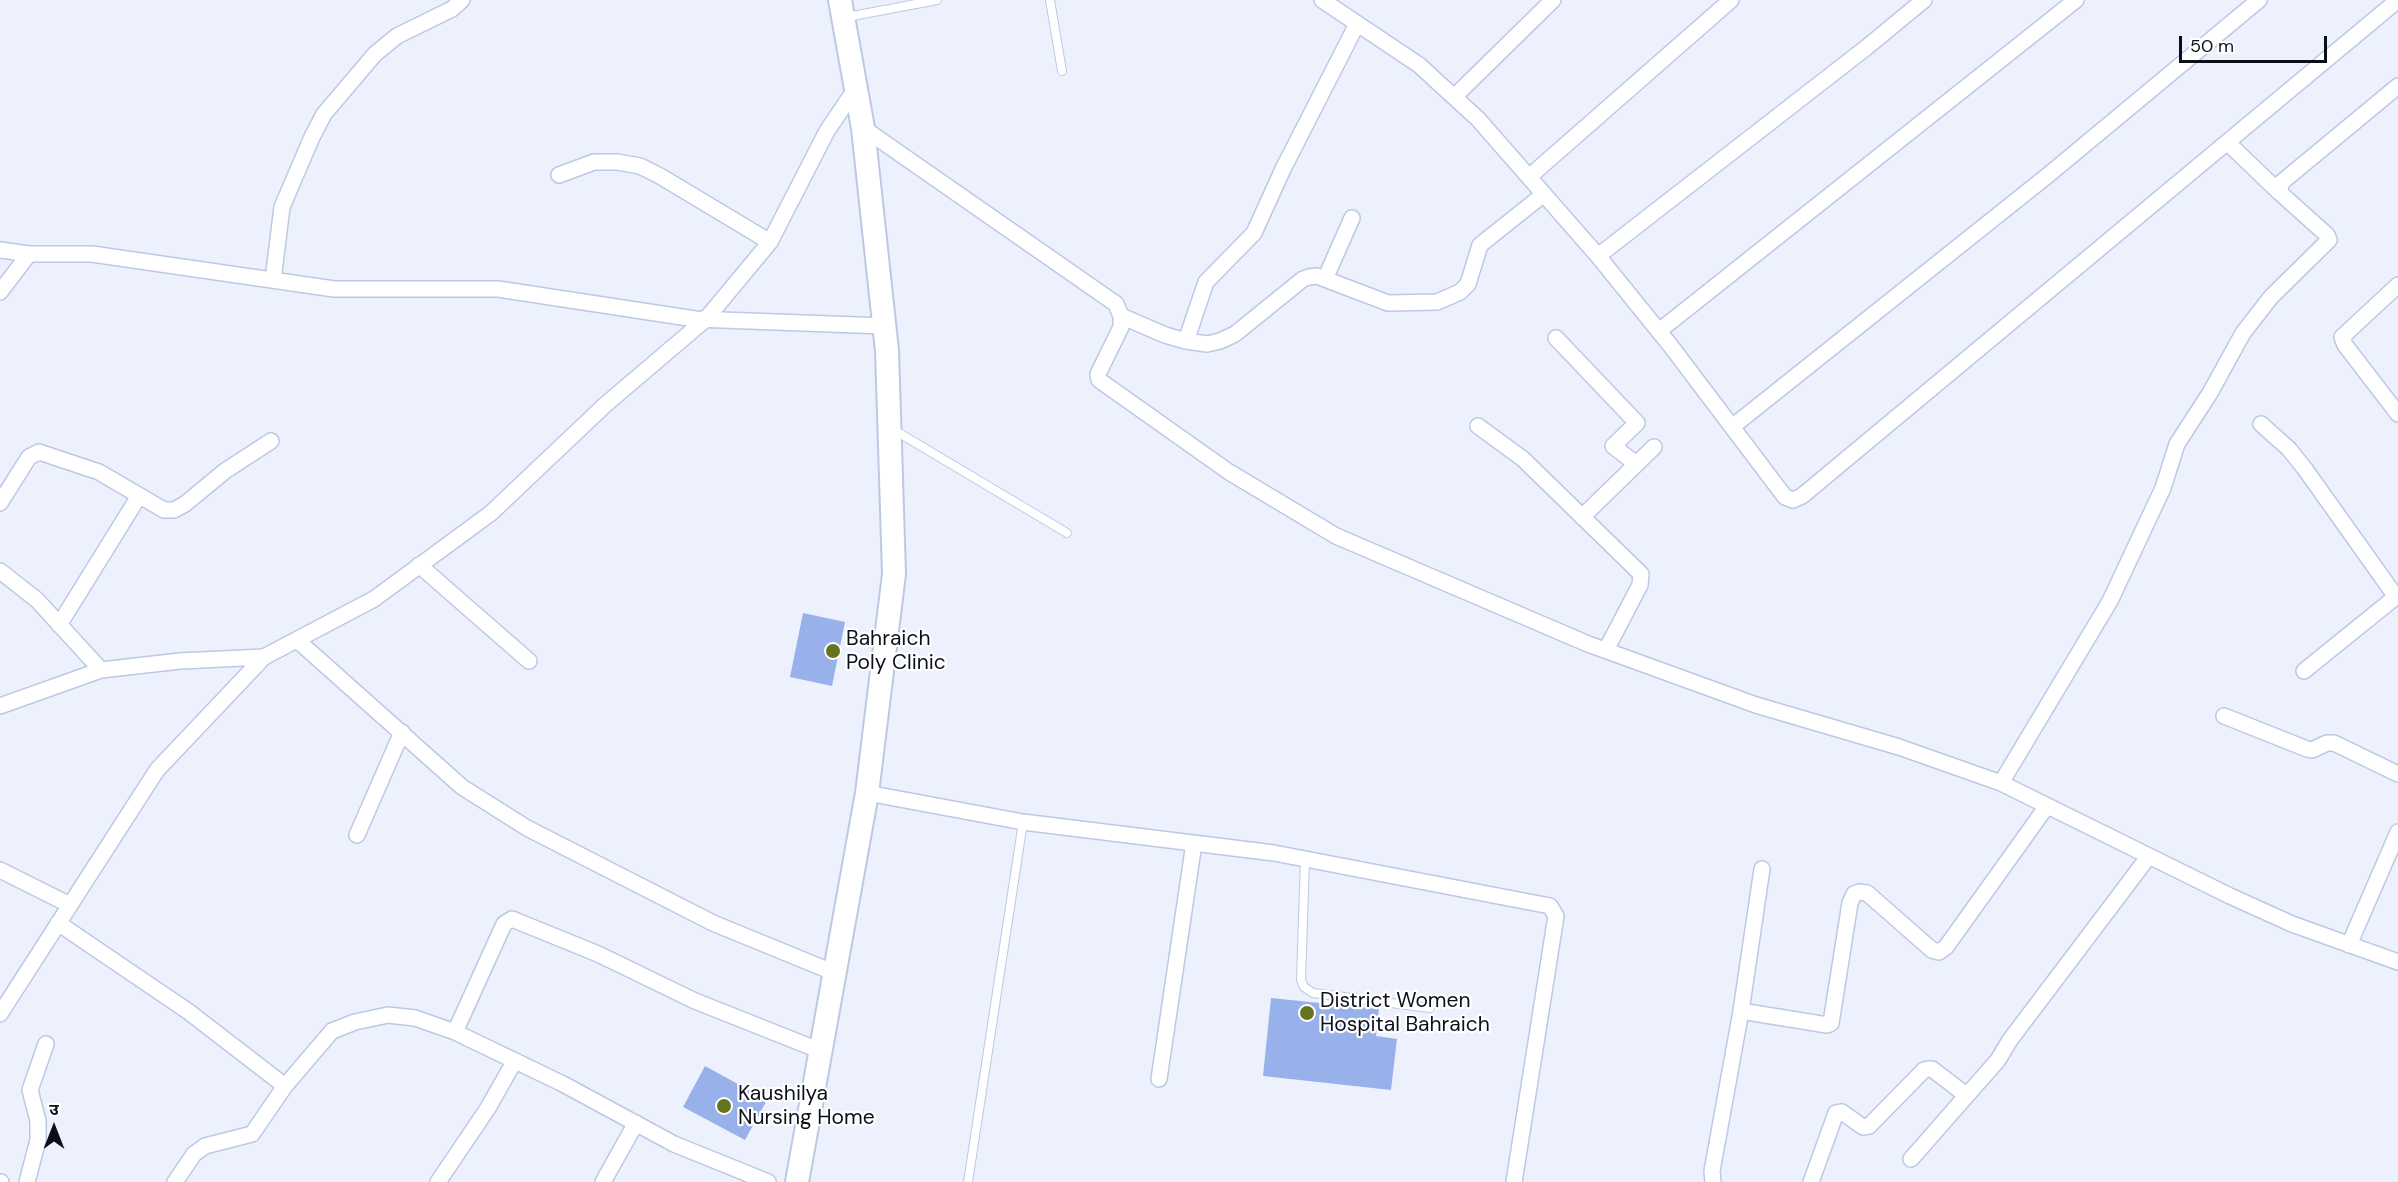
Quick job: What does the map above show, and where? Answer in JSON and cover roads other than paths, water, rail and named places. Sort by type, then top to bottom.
[{"type":"main road","points":[[797,1182],[867,793],[894,574],[890,428],[884,326],[863,128],[842,9]]},
{"type":"street","points":[[273,280],[282,207],[324,114],[375,54],[397,36],[452,9],[462,0]]},
{"type":"street","points":[[1322,0],[1419,65],[1478,118],[1598,256],[1785,497],[1793,500],[1802,496],[2398,0]]},
{"type":"street","points":[[1454,97],[1553,0]]},
{"type":"street","points":[[1529,177],[1731,0]]},
{"type":"street","points":[[1598,256],[1924,0]]},
{"type":"street","points":[[1659,332],[2076,0]]},
{"type":"street","points":[[1732,427],[2048,176],[2259,0]]},
{"type":"street","points":[[1186,341],[1206,282],[1254,232],[1283,168],[1357,24]]},
{"type":"street","points":[[2279,192],[2282,182],[2398,86]]},
{"type":"street","points":[[0,1014],[157,770],[264,657],[374,599],[491,513],[605,405],[706,319],[770,242],[827,131],[856,88]]},
{"type":"street","points":[[863,128],[1116,304],[1121,316],[1121,327],[1098,374],[1099,380],[1229,472],[1336,536],[1606,650],[1756,705],[1899,747],[2001,783],[2292,924],[2398,962]]},
{"type":"street","points":[[2001,783],[2110,600],[2163,488],[2177,444],[2210,393],[2243,333],[2271,297],[2327,243],[2327,235],[2228,142]]},
{"type":"street","points":[[559,175],[594,162],[617,162],[640,166],[770,242]]},
{"type":"street","points":[[1121,316],[1165,335],[1207,344],[1235,334],[1303,279],[1317,276],[1388,303],[1437,302],[1450,298],[1468,284],[1480,245],[1544,194]]},
{"type":"street","points":[[1325,279],[1352,218]]},
{"type":"street","points":[[0,250],[29,254],[92,254],[334,289],[498,289],[706,319],[884,326]]},
{"type":"street","points":[[0,292],[29,254]]},
{"type":"street","points":[[2398,285],[2342,337],[2345,345],[2398,414]]},
{"type":"street","points":[[1556,338],[1637,423],[1613,446],[1636,464]]},
{"type":"street","points":[[2262,424],[2289,449],[2397,596],[2304,671]]},
{"type":"street","points":[[1478,426],[1523,459],[1641,574],[1640,585],[1606,650]]},
{"type":"street","points":[[0,503],[29,457],[39,452],[99,472],[164,510],[174,510],[185,504],[225,471],[271,441]]},
{"type":"street","points":[[1582,517],[1654,447]]},
{"type":"street","points":[[59,625],[139,496]]},
{"type":"street","points":[[419,565],[529,661]]},
{"type":"street","points":[[0,571],[21,586],[101,670]]},
{"type":"street","points":[[297,640],[462,787],[527,828],[713,923],[835,973]]},
{"type":"street","points":[[0,706],[101,670],[180,661],[264,657]]},
{"type":"street","points":[[2224,716],[2307,749],[2312,750],[2327,743],[2334,743],[2398,774]]},
{"type":"street","points":[[357,835],[402,732]]},
{"type":"street","points":[[867,793],[1023,822],[1305,859],[1550,906],[1556,916],[1514,1182]]},
{"type":"street","points":[[1741,1011],[1827,1025],[1832,1023],[1850,903],[1854,894],[1859,892],[1868,892],[1932,950],[1939,952],[1947,947],[2048,806]]},
{"type":"street","points":[[2349,945],[2398,832]]},
{"type":"street","points":[[1159,1080],[1194,843]]},
{"type":"street","points":[[1911,1159],[1998,1060],[2010,1040],[2149,856]]},
{"type":"street","points":[[1713,1182],[1712,1171],[1741,1011],[1762,869]]},
{"type":"street","points":[[0,870],[70,905]]},
{"type":"street","points":[[455,1032],[504,924],[512,918],[598,954],[695,1001],[821,1051]]},
{"type":"street","points":[[58,923],[189,1012],[285,1086]]},
{"type":"street","points":[[175,1182],[194,1154],[205,1146],[252,1134],[285,1086],[332,1031],[355,1022],[388,1015],[415,1018],[455,1032],[563,1084],[674,1144],[768,1182]]},
{"type":"street","points":[[27,1182],[38,1140],[38,1121],[30,1090],[46,1044]]},
{"type":"street","points":[[438,1182],[488,1108],[514,1062]]},
{"type":"street","points":[[1811,1182],[1836,1113],[1842,1112],[1863,1127],[1869,1126],[1924,1070],[1928,1069],[1932,1069],[1966,1095]]},
{"type":"street","points":[[603,1182],[636,1123]]},
{"type":"lane","points":[[842,9],[937,0]]},
{"type":"lane","points":[[1050,0],[1062,71]]},
{"type":"lane","points":[[890,428],[1067,534]]},
{"type":"lane","points":[[968,1182],[1023,822]]},
{"type":"lane","points":[[1305,859],[1301,980],[1304,987],[1313,993],[1430,1008]]},
{"type":"place","name":"Bahraich Poly Clinic","points":[[833,651]]},
{"type":"place","name":"District Women Hospital Bahraich","points":[[1307,1013]]},
{"type":"place","name":"Kaushilya Nursing Home","points":[[724,1106]]}]
